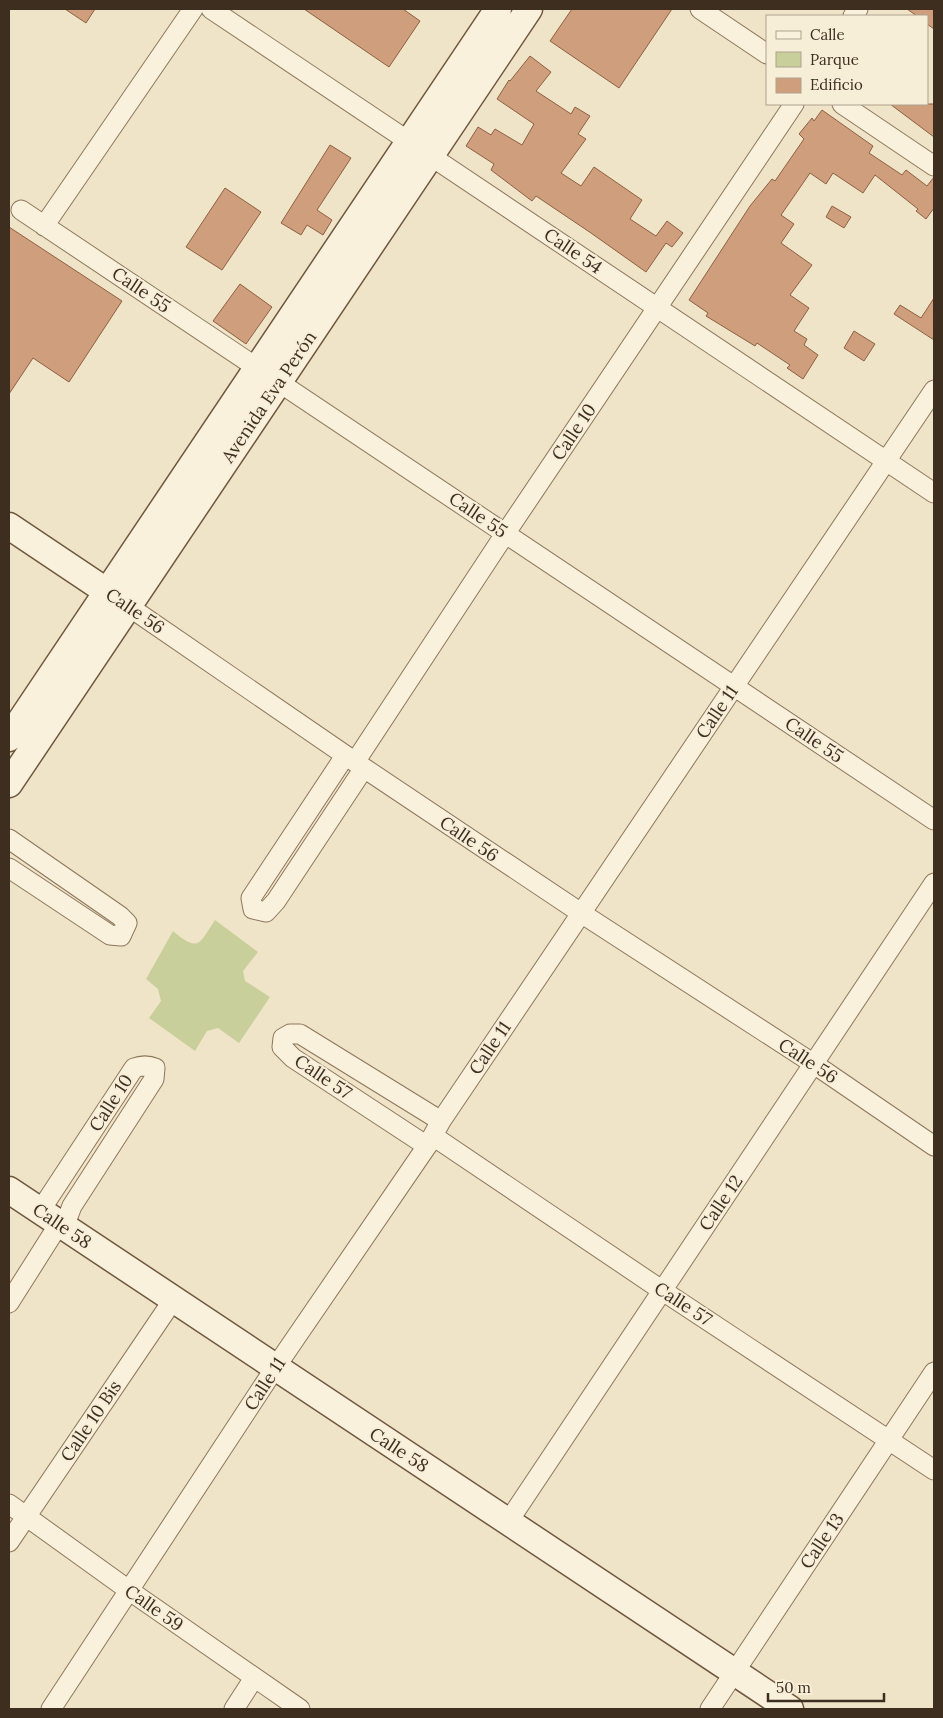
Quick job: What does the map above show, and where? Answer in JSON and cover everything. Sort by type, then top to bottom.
[{"type":"main road","name":"Avenida Eva Perón","points":[[268,375],[409,141],[498,9]]},
{"type":"main road","name":"Avenida Eva Perón","points":[[9,784],[118,599],[268,375],[430,156],[529,9]]},
{"type":"main road","name":"Calle 56","points":[[9,526],[118,599]]},
{"type":"main road","name":"Avenida Eva Perón","points":[[9,738],[118,599]]},
{"type":"main road","name":"Calle 58","points":[[9,1190],[790,1709]]},
{"type":"street","points":[[44,226],[192,9]]},
{"type":"street","name":"Calle 54","points":[[211,9],[934,493]]},
{"type":"street","points":[[700,9],[766,53]]},
{"type":"street","name":"Calle 10","points":[[354,762],[276,901],[266,912],[253,909],[251,898],[354,762],[793,105]]},
{"type":"street","points":[[843,105],[934,166]]},
{"type":"street","name":"Calle 55","points":[[21,210],[934,820]]},
{"type":"street","name":"Calle 11","points":[[51,1709],[275,1368],[434,1135],[581,913],[934,390]]},
{"type":"street","name":"Calle 56","points":[[118,599],[354,762],[581,913],[814,1064],[934,1146]]},
{"type":"street","points":[[9,839],[120,916],[127,923],[121,936],[110,935],[9,868]]},
{"type":"street","name":"Calle 12","points":[[508,1522],[934,883]]},
{"type":"street","name":"Calle 57","points":[[434,1135],[293,1058],[282,1047],[283,1038],[290,1034],[300,1034],[434,1135],[662,1291],[934,1470]]},
{"type":"street","name":"Calle 10","points":[[9,1303],[134,1068],[149,1065],[155,1068],[154,1079],[72,1206],[54,1221]]},
{"type":"street","name":"Calle 10 Bis","points":[[9,1542],[173,1300]]},
{"type":"street","name":"Calle 13","points":[[710,1709],[934,1372]]},
{"type":"street","name":"Calle 59","points":[[9,1504],[300,1709]]},
{"type":"street","points":[[234,1709],[254,1678]]},
{"type":"green space","points":[[215,920],[258,952],[243,971],[245,981],[270,997],[239,1043],[218,1028],[207,1031],[195,1051],[149,1018],[161,1001],[158,989],[146,979],[173,931],[188,942],[198,943]]},
{"type":"building","points":[[65,9],[95,9],[86,23]]},
{"type":"building","points":[[304,9],[403,9],[420,21],[389,67]]},
{"type":"building","points":[[572,9],[672,9],[619,88],[550,41]]},
{"type":"building","points":[[907,9],[934,9],[934,29],[928,25],[928,15],[916,15]]},
{"type":"building","points":[[530,56],[551,72],[536,91],[571,114],[575,107],[590,116],[578,134],[586,139],[561,173],[581,186],[594,167],[642,200],[630,219],[656,236],[667,221],[683,233],[672,247],[666,243],[646,272],[536,196],[532,201],[491,170],[494,164],[466,146],[478,127],[491,135],[495,129],[522,145],[534,124],[497,99],[509,80]]},
{"type":"building","points":[[934,104],[934,137],[891,105]]},
{"type":"building","points":[[822,110],[873,146],[869,153],[902,175],[906,170],[927,186],[934,177],[934,208],[926,219],[916,211],[918,209],[875,175],[863,193],[833,173],[826,184],[810,173],[781,215],[794,224],[781,243],[812,265],[790,295],[809,308],[794,331],[807,339],[804,345],[818,355],[803,379],[787,368],[790,365],[757,343],[755,346],[706,316],[708,313],[689,300],[750,206],[772,179],[775,181],[804,139],[799,134],[812,118],[814,121]]},
{"type":"building","points":[[330,145],[351,158],[317,210],[332,220],[323,235],[307,225],[301,235],[281,223]]},
{"type":"building","points":[[225,188],[261,212],[222,270],[186,247]]},
{"type":"building","points":[[832,206],[851,217],[844,228],[826,217]]},
{"type":"building","points":[[9,227],[122,301],[69,382],[33,358],[9,394]]},
{"type":"building","points":[[240,284],[272,307],[246,344],[213,321]]},
{"type":"building","points":[[934,298],[934,340],[894,314],[900,305],[921,318]]},
{"type":"building","points":[[854,331],[875,344],[864,361],[844,348]]}]
